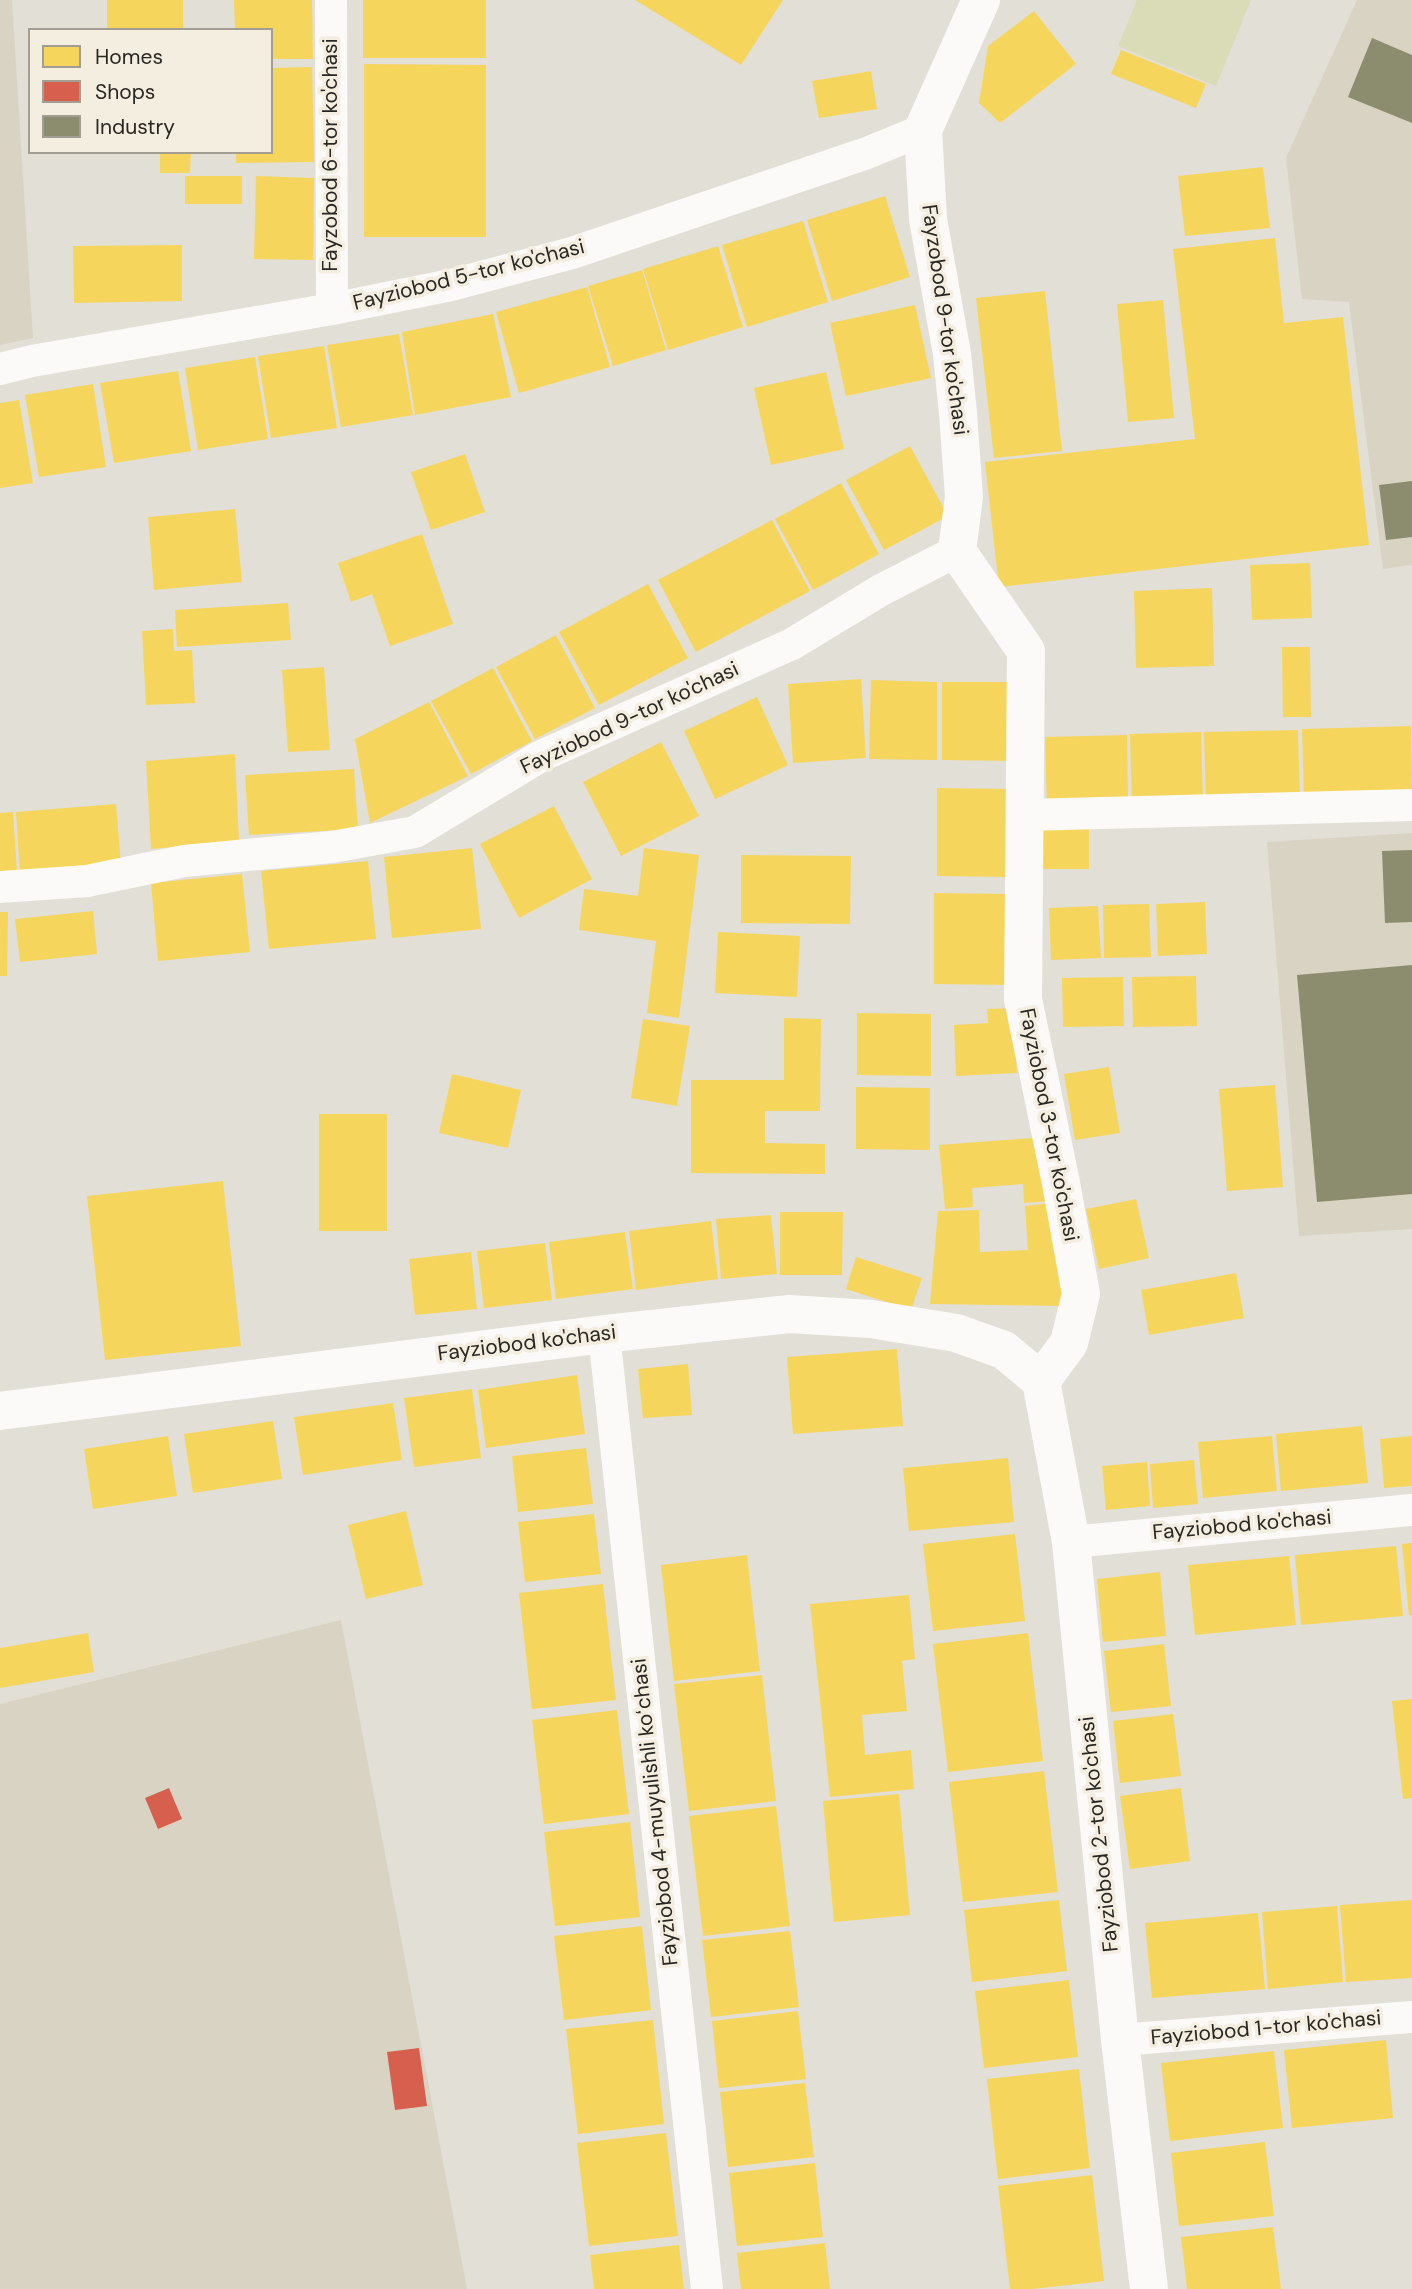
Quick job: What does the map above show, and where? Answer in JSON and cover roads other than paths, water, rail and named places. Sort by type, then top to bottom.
[{"type":"street","name":"Fayzobod 6-tor ko'chasi","points":[[331,0],[331,309]]},
{"type":"street","points":[[923,130],[981,0]]},
{"type":"street","name":"Fayziobod 5-tor ko'chasi","points":[[0,369],[451,285],[572,253],[867,153],[923,130]]},
{"type":"street","name":"Fayzobod 9-tor ko'chasi","points":[[923,130],[929,219],[952,354],[958,413],[964,497],[957,551]]},
{"type":"street","name":"Fayziobod 3-tor ko'chasi","points":[[957,551],[1026,651],[1023,999],[1081,1294],[1069,1343],[1041,1381]]},
{"type":"street","name":"Fayziobod 9-tor ko'chasi","points":[[0,887],[87,881],[184,861],[332,847],[415,832],[541,756],[792,644],[881,590],[957,551]]},
{"type":"street","points":[[1025,815],[1412,806]]},
{"type":"street","name":"Fayziobod ko'chasi","points":[[0,1411],[604,1334],[789,1314],[871,1319],[956,1333],[1004,1350],[1041,1381]]},
{"type":"street","name":"Fayziobod 4-muyulishli koʻchasi","points":[[604,1334],[707,2289]]},
{"type":"street","name":"Fayziobod 2-tor ko'chasi","points":[[1041,1381],[1071,1542],[1120,2040],[1149,2289]]},
{"type":"street","name":"Fayziobod ko'chasi","points":[[1071,1542],[1412,1510]]},
{"type":"street","name":"Fayziobod 1-tor ko'chasi","points":[[1120,2040],[1412,2017]]}]
